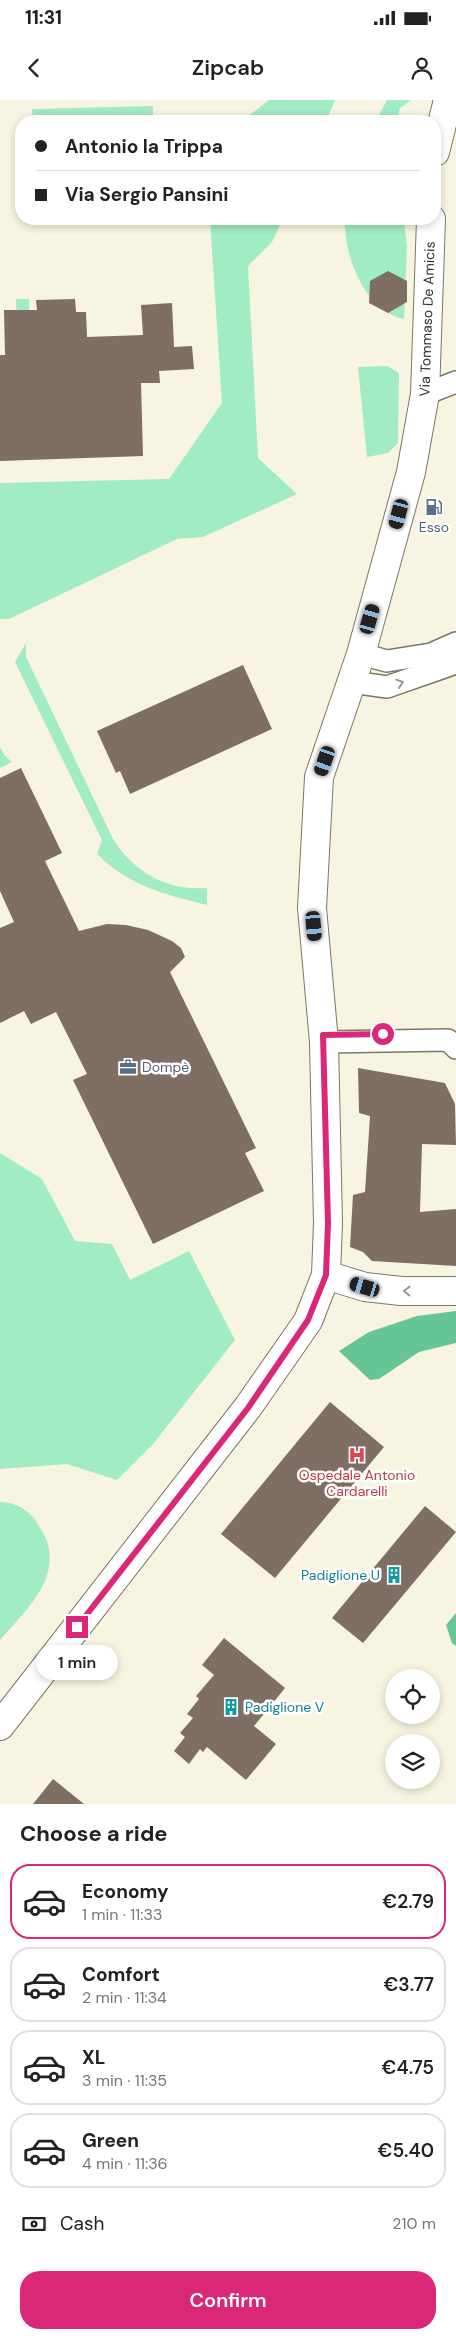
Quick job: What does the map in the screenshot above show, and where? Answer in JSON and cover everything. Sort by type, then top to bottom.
[{"type":"main road","points":[[441,128],[448,100]]},
{"type":"main road","name":"Via Tommaso De Amicis","points":[[0,1726],[248,1408],[308,1320],[326,1275],[328,1223],[324,1038],[312,908],[319,777],[352,682],[411,472],[425,394],[431,225]]},
{"type":"main road","points":[[326,1275],[365,1287],[400,1291],[456,1291]]},
{"type":"street","points":[[425,394],[456,382]]},
{"type":"street","points":[[360,654],[387,661],[431,654],[456,643]]},
{"type":"street","points":[[352,682],[387,686],[456,663]]},
{"type":"street","points":[[324,1038],[450,1034],[456,1040]]},
{"type":"street","points":[[324,1038],[448,1040],[456,1048]]},
{"type":"green space","points":[[269,100],[335,100],[329,115],[250,115]]},
{"type":"green space","points":[[387,100],[411,100],[400,108],[398,115],[379,115]]},
{"type":"green space","points":[[153,106],[153,115],[32,115],[32,109]]},
{"type":"green space","points":[[210,225],[280,225],[272,242],[248,266],[258,458],[297,494],[203,537],[177,539],[9,619],[0,619],[0,483],[169,479],[222,403]]},
{"type":"green space","points":[[345,225],[405,225],[407,248],[404,319],[390,314],[368,294],[359,280],[353,265],[345,233]]},
{"type":"green space","points":[[16,299],[29,299],[30,333],[17,330]]},
{"type":"green space","points":[[387,366],[399,373],[398,443],[388,453],[367,457],[358,367]]},
{"type":"green space","points":[[26,643],[26,657],[113,839],[121,851],[141,870],[165,883],[192,888],[207,888],[207,905],[176,897],[135,881],[109,865],[97,854],[102,840],[15,662]]},
{"type":"green space","points":[[0,747],[5,756],[12,762],[0,768]]},
{"type":"green space","points":[[0,1153],[42,1179],[75,1241],[112,1244],[130,1280],[189,1251],[235,1340],[153,1444],[117,1480],[67,1464],[0,1469]]},
{"type":"green space","points":[[456,1311],[456,1343],[419,1352],[379,1379],[370,1380],[339,1351],[369,1332],[417,1316]]},
{"type":"green space","points":[[0,1502],[15,1505],[33,1517],[46,1538],[50,1556],[44,1583],[37,1596],[0,1640]]},
{"type":"green space","points":[[456,1613],[456,1646],[452,1643],[446,1625]]},
{"type":"building","points":[[388,271],[407,281],[407,302],[388,313],[369,303],[370,281]]},
{"type":"building","points":[[75,299],[76,312],[86,312],[87,337],[143,335],[141,305],[172,303],[174,347],[192,346],[194,369],[159,371],[160,383],[141,383],[143,456],[0,461],[0,355],[5,355],[4,310],[37,310],[36,300]]},
{"type":"building","points":[[243,665],[272,729],[130,794],[120,771],[116,773],[97,731]]},
{"type":"building","points":[[21,768],[62,853],[45,861],[79,931],[107,924],[126,925],[148,930],[172,941],[181,948],[185,957],[170,972],[256,1148],[245,1153],[264,1191],[153,1244],[73,1080],[87,1074],[56,1012],[31,1024],[24,1011],[0,1023],[0,928],[14,922],[0,891],[0,778]]},
{"type":"building","points":[[358,1068],[445,1083],[455,1104],[456,1145],[422,1144],[420,1212],[456,1209],[456,1266],[372,1261],[363,1252],[350,1247],[353,1195],[365,1192],[370,1116],[359,1113]]},
{"type":"building","points":[[330,1402],[384,1447],[275,1578],[221,1534]]},
{"type":"building","name":"Padiglione U","points":[[425,1506],[456,1532],[363,1643],[332,1618]]},
{"type":"building","name":"Padiglione V","points":[[224,1638],[285,1688],[254,1726],[276,1744],[246,1780],[207,1747],[203,1752],[200,1749],[189,1764],[174,1751],[185,1737],[180,1733],[193,1718],[187,1714],[199,1699],[196,1696],[214,1675],[202,1665]]},
{"type":"building","points":[[53,1779],[84,1804],[33,1804]]},
{"type":"place","name":"Esso","points":[[434,507]]},
{"type":"place","name":"Dompè","points":[[128,1067]]},
{"type":"place","name":"Ospedale Antonio Cardarelli","points":[[357,1455]]},
{"type":"place","name":"Padiglione U","points":[[394,1575]]},
{"type":"place","name":"Padiglione V","points":[[231,1707]]},
{"type":"route","points":[[77,1627],[248,1408],[308,1320],[326,1275],[328,1223],[323,1035],[383,1034]]}]
